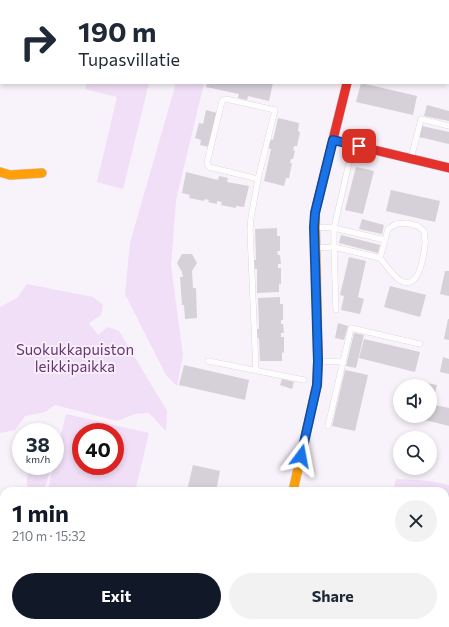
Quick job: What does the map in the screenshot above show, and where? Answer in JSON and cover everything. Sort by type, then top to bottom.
[{"type":"street","points":[[294,487],[317,385],[318,361],[314,227],[317,205],[347,84]]},
{"type":"street","points":[[333,140],[449,168]]},
{"type":"street","points":[[0,172],[10,175],[42,173]]},
{"type":"lane","points":[[256,370],[250,230],[258,179],[275,110],[226,99],[222,101],[207,163],[209,167],[258,179]]},
{"type":"lane","points":[[411,159],[421,119],[449,126]]},
{"type":"lane","points":[[336,310],[334,228],[349,163]]},
{"type":"lane","points":[[315,248],[334,247],[380,258],[396,278],[408,283],[418,275],[422,265],[426,240],[424,231],[418,226],[406,222],[396,224],[388,229],[380,258]]},
{"type":"lane","points":[[314,227],[334,228],[385,240]]},
{"type":"lane","points":[[328,426],[351,328],[420,344]]},
{"type":"lane","points":[[208,360],[304,380]]},
{"type":"lane","points":[[318,361],[343,362]]},
{"type":"green space","points":[[87,84],[149,84],[123,189],[97,182],[117,97],[85,89]]},
{"type":"green space","points":[[176,84],[204,84],[176,200],[171,266],[183,355],[177,386],[166,375],[125,294],[130,243]]},
{"type":"green space","name":"Suokukkapuiston leikkipaikka","points":[[27,284],[93,297],[103,305],[101,315],[89,323],[98,335],[108,327],[119,331],[167,411],[166,431],[149,413],[135,414],[117,421],[55,405],[45,412],[25,416],[20,423],[12,423],[12,431],[0,433],[0,307],[17,298]]},
{"type":"green space","points":[[66,414],[105,423],[72,423],[72,475],[124,475],[124,427],[149,433],[136,487],[49,487],[51,475],[64,475],[64,423]]},
{"type":"green space","points":[[28,475],[49,475],[45,487],[27,487]]},
{"type":"green space","points":[[396,479],[431,481],[449,485],[449,487],[394,487]]},
{"type":"building","points":[[207,84],[273,84],[269,101],[248,96],[247,100],[238,98],[239,94],[206,87]]},
{"type":"building","points":[[361,84],[417,96],[413,115],[356,102]]},
{"type":"building","points":[[427,105],[449,111],[449,121],[424,116]]},
{"type":"building","points":[[206,110],[217,113],[209,147],[200,145],[201,140],[195,138],[199,123],[203,124]]},
{"type":"building","points":[[278,118],[299,123],[298,131],[300,132],[297,146],[294,146],[293,150],[295,151],[293,159],[291,159],[290,163],[292,163],[289,178],[286,178],[284,186],[264,181],[271,149],[268,148],[270,139],[273,140]]},
{"type":"building","points":[[422,126],[449,132],[449,144],[419,137]]},
{"type":"building","points":[[356,167],[374,171],[363,214],[345,210]]},
{"type":"building","points":[[186,172],[218,180],[219,176],[228,178],[227,182],[249,186],[244,207],[236,206],[236,208],[221,205],[222,202],[217,201],[217,204],[208,202],[209,200],[205,199],[204,201],[189,198],[190,195],[182,193]]},
{"type":"building","points":[[391,190],[440,201],[435,222],[386,211]]},
{"type":"building","points":[[362,219],[384,225],[382,234],[359,229]]},
{"type":"building","points":[[277,228],[277,236],[280,236],[280,251],[277,251],[278,255],[280,255],[281,264],[278,264],[278,268],[281,268],[281,284],[279,284],[279,292],[257,293],[257,269],[254,269],[253,260],[256,260],[255,229]]},
{"type":"building","points":[[341,235],[380,245],[378,253],[339,243]]},
{"type":"building","points":[[182,254],[192,254],[197,263],[192,271],[193,288],[196,288],[197,318],[185,319],[184,305],[182,305],[180,277],[183,277],[177,263]]},
{"type":"building","points":[[349,257],[366,261],[358,297],[364,299],[360,314],[341,310],[344,296],[340,295]]},
{"type":"building","points":[[445,271],[449,271],[449,296],[440,294]]},
{"type":"building","points":[[390,286],[426,295],[420,317],[384,307]]},
{"type":"building","points":[[280,297],[280,304],[283,304],[283,320],[281,320],[281,324],[283,324],[284,333],[281,333],[281,337],[284,337],[284,352],[282,353],[282,361],[260,361],[259,338],[256,338],[256,329],[259,329],[258,298]]},
{"type":"building","points":[[449,319],[449,340],[444,339]]},
{"type":"building","points":[[338,323],[348,326],[344,340],[335,338]]},
{"type":"building","points":[[354,333],[364,335],[356,368],[346,366]]},
{"type":"building","points":[[364,339],[420,352],[415,372],[359,358]]},
{"type":"building","points":[[443,357],[449,359],[449,374],[440,372]]},
{"type":"building","points":[[184,365],[249,380],[245,400],[179,385]]},
{"type":"building","points":[[345,370],[368,375],[355,431],[332,426]]},
{"type":"building","points":[[282,379],[294,382],[292,389],[280,385]]},
{"type":"building","points":[[437,405],[449,408],[449,426],[437,423]]},
{"type":"building","points":[[193,465],[220,471],[217,487],[188,487]]},
{"type":"traffic: slow","points":[[0,172],[10,175],[42,173]]},
{"type":"traffic: slow","points":[[294,487],[317,385],[318,361],[315,213],[317,204]]},
{"type":"traffic: jam","points":[[317,204],[347,84]]},
{"type":"traffic: jam","points":[[333,140],[449,168]]},
{"type":"route","points":[[301,456],[317,385],[318,361],[314,227],[315,213],[333,140],[359,146]]}]
